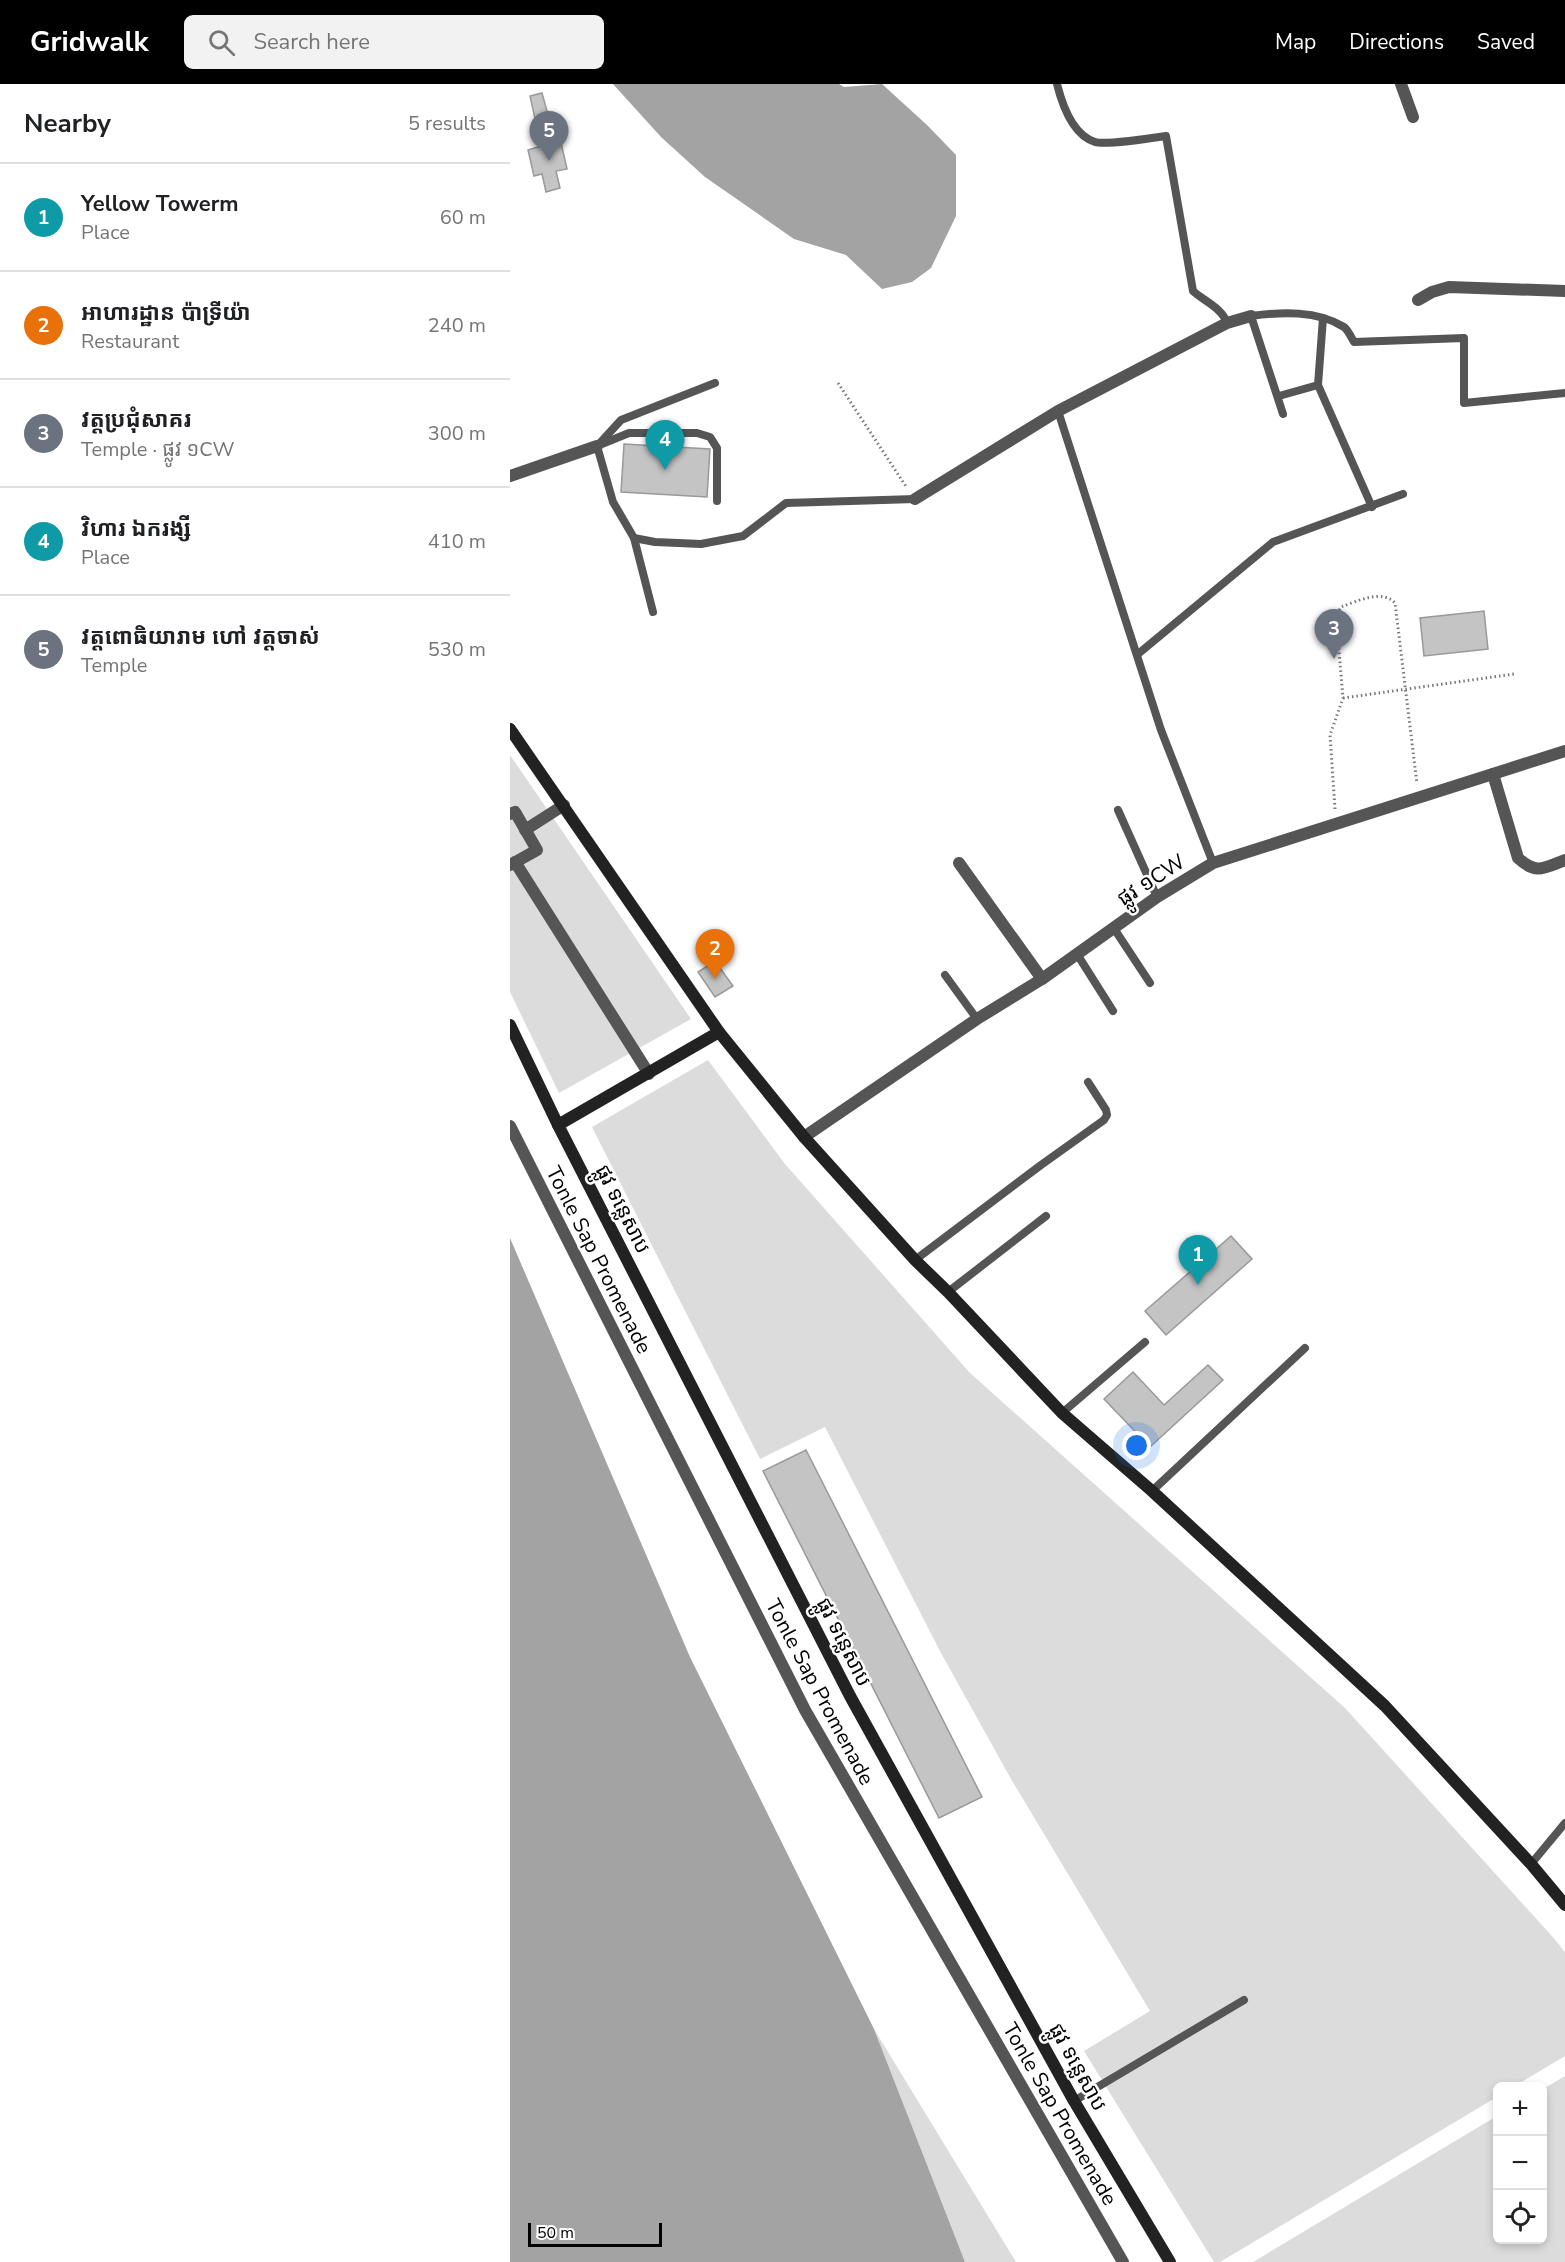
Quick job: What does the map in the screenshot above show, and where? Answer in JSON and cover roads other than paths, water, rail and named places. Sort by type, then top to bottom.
[{"type":"street","points":[[1401,84],[1413,117]]},
{"type":"street","points":[[1418,300],[1432,292],[1449,287],[1565,291]]},
{"type":"street","points":[[915,500],[1058,411],[1227,322],[1251,316]]},
{"type":"street","points":[[510,476],[597,446]]},
{"type":"street","points":[[510,729],[719,1032],[804,1137],[915,1260],[1062,1413],[1152,1491],[1386,1706],[1531,1864],[1565,1905]]},
{"type":"street","name":"ផ្លូវ ១CW","points":[[804,1137],[977,1019],[1042,978],[1157,897],[1213,863],[1565,751]]},
{"type":"street","points":[[1494,774],[1518,858],[1527,867],[1540,870],[1565,860]]},
{"type":"street","points":[[525,830],[564,805]]},
{"type":"street","points":[[510,814],[514,812],[537,850],[512,864],[649,1074]]},
{"type":"street","points":[[959,862],[1042,978]]},
{"type":"street","name":"ផ្លូវ ទន្លេសាប","points":[[510,1025],[558,1125],[850,1696],[1074,2101],[1170,2262]]},
{"type":"street","points":[[558,1125],[719,1032]]},
{"type":"street","name":"Tonle Sap Promenade","points":[[510,1126],[805,1710],[1123,2262]]},
{"type":"lane","points":[[1057,84],[1062,103],[1080,134],[1096,142],[1166,136],[1193,291],[1208,304],[1221,311],[1227,322]]},
{"type":"lane","points":[[1283,414],[1251,316],[1282,311],[1323,318],[1346,328],[1354,342],[1464,338],[1464,403],[1565,393]]},
{"type":"lane","points":[[1323,318],[1318,385],[1372,507]]},
{"type":"lane","points":[[597,446],[621,420],[715,383]]},
{"type":"lane","points":[[1279,396],[1318,385]]},
{"type":"lane","points":[[1058,411],[1161,730],[1213,863]]},
{"type":"lane","points":[[597,446],[629,433],[697,433],[710,437],[717,448],[717,501]]},
{"type":"lane","points":[[597,446],[613,502],[634,538],[653,612]]},
{"type":"lane","points":[[1138,654],[1273,542],[1403,494]]},
{"type":"lane","points":[[634,538],[655,542],[701,544],[743,536],[786,503],[915,500]]},
{"type":"lane","points":[[1118,810],[1157,897]]},
{"type":"lane","points":[[1113,927],[1150,983]]},
{"type":"lane","points":[[1077,954],[1113,1011]]},
{"type":"lane","points":[[945,975],[977,1019]]},
{"type":"lane","points":[[915,1260],[1104,1120],[1107,1115],[1106,1110],[1088,1082]]},
{"type":"lane","points":[[948,1292],[1046,1216]]},
{"type":"lane","points":[[1062,1413],[1145,1342]]},
{"type":"lane","points":[[1152,1491],[1305,1348]]},
{"type":"lane","points":[[1531,1864],[1565,1822]]},
{"type":"lane","points":[[1074,2101],[1244,2000]]},
{"type":"place","name":"វត្តពោធិយារាម ហៅ វត្តចាស់","points":[[549,161]]},
{"type":"place","name":"វិហារ ឯករង្សី","points":[[665,470]]},
{"type":"place","name":"វត្តប្រជុំសាគរ","points":[[1334,659]]},
{"type":"place","name":"អាហារដ្ឋាន ប៉ាទ្រីយ៉ា","points":[[715,979]]},
{"type":"place","name":"Yellow Towerm","points":[[1198,1285]]}]
